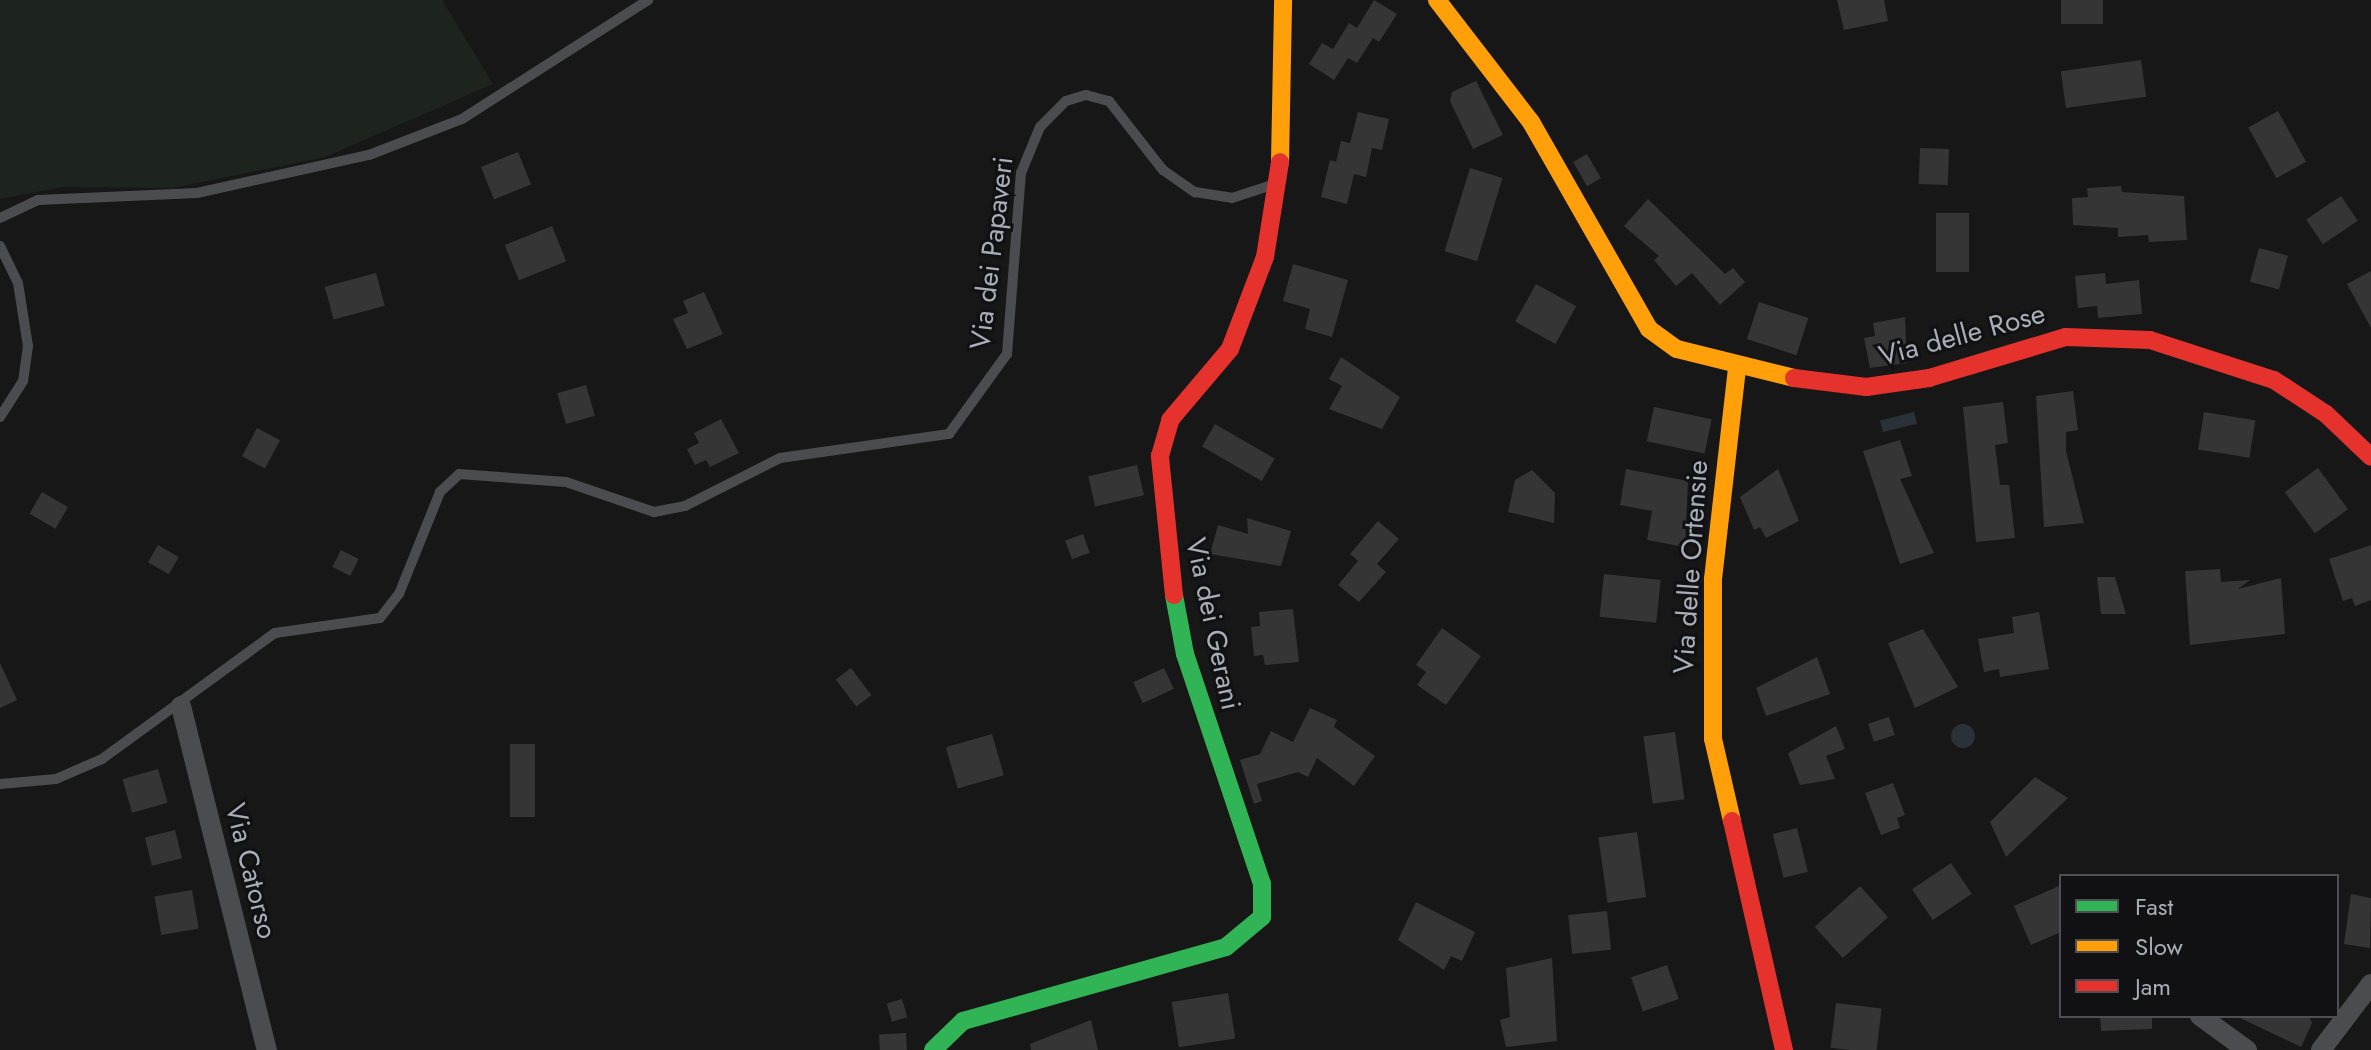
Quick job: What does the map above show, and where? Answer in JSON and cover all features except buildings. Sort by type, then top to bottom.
[{"type":"street","name":"Via dei Gerani","points":[[933,1050],[963,1021],[1226,947],[1262,917],[1255,860],[1185,654],[1165,537],[1160,456],[1170,420],[1237,336],[1261,272],[1280,182],[1283,0]]},
{"type":"street","name":"Via delle Rose","points":[[1437,0],[1524,112],[1649,329],[1677,349],[1737,367],[1836,386],[1883,386],[2057,338],[2132,337],[2213,355],[2274,380],[2326,414],[2371,457]]},
{"type":"street","name":"Via delle Ortensie","points":[[1737,367],[1713,579],[1713,739],[1784,1050]]},
{"type":"street","name":"Via Catorso","points":[[181,706],[267,1050]]},
{"type":"street","points":[[2321,1050],[2371,984]]},
{"type":"street","points":[[2203,1018],[2247,1050]]},
{"type":"lane","points":[[0,218],[12,206],[48,198],[169,196],[333,166],[447,126],[648,0]]},
{"type":"lane","name":"Via dei Papaveri","points":[[181,706],[275,633],[360,625],[385,614],[440,492],[459,474],[566,482],[640,510],[669,511],[780,458],[949,434],[1007,354],[1021,173],[1040,127],[1066,101],[1086,95],[1109,101],[1163,170],[1195,192],[1232,198],[1280,182]]},
{"type":"lane","points":[[0,246],[18,283],[28,346],[23,381],[0,417]]},
{"type":"lane","points":[[0,784],[78,771],[181,706]]},
{"type":"shaded area","points":[[0,0],[442,0],[493,84],[325,157],[172,188],[62,187],[0,199]]},
{"type":"shaded area","points":[[1914,412],[1917,424],[1883,432],[1880,420]]},
{"type":"shaded area","points":[[1963,724],[1972,727],[1975,736],[1972,745],[1963,748],[1954,745],[1951,736],[1954,727]]},
{"type":"traffic: fast","points":[[933,1050],[963,1021],[1226,947],[1262,917],[1262,884],[1185,654],[1174,595]]},
{"type":"traffic: slow","points":[[1280,162],[1283,0]]},
{"type":"traffic: slow","points":[[1437,0],[1531,122],[1649,329],[1677,349],[1794,378]]},
{"type":"traffic: slow","points":[[1732,821],[1713,739],[1713,579],[1737,367]]},
{"type":"traffic: jam","points":[[1174,595],[1160,456],[1170,420],[1230,349],[1265,257],[1280,162]]},
{"type":"traffic: jam","points":[[1794,378],[1866,387],[1929,378],[2066,337],[2150,340],[2274,380],[2326,414],[2371,457]]},
{"type":"traffic: jam","points":[[1732,821],[1784,1050]]}]
